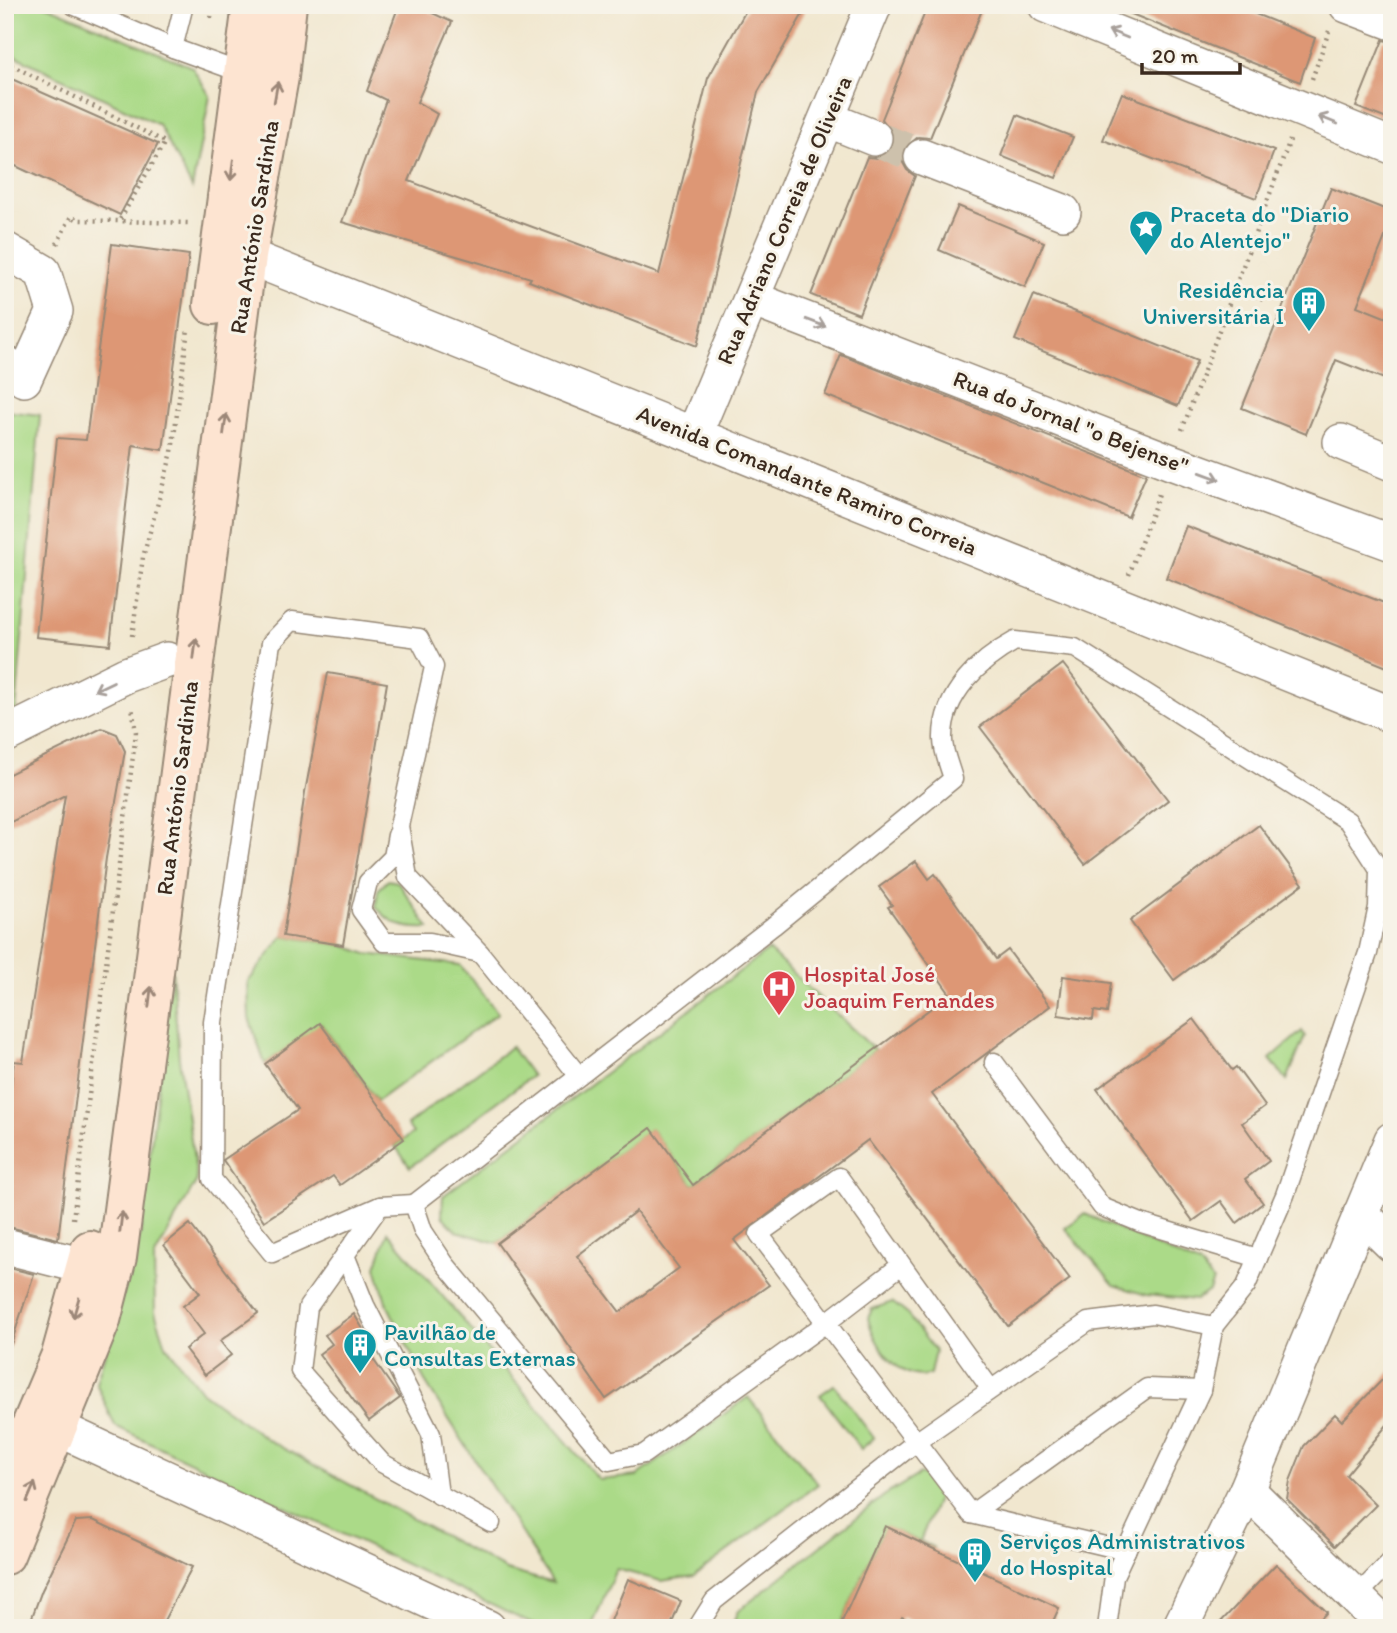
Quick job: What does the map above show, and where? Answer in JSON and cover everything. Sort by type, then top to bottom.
[{"type":"main road","name":"Rua António Sardinha","points":[[5,1487],[61,1355],[78,1263],[167,660],[253,5]]},
{"type":"main road","name":"Rua António Sardinha","points":[[5,1555],[30,1429],[101,1320],[117,1257],[223,242],[279,77],[287,5]]},
{"type":"street","name":"Rua Adriano Correia de Oliveira","points":[[694,435],[874,5]]},
{"type":"street","points":[[1045,5],[1392,146]]},
{"type":"street","points":[[1341,12],[1392,22]]},
{"type":"street","points":[[827,119],[874,138]]},
{"type":"street","points":[[922,157],[1063,212]]},
{"type":"street","name":"Avenida Comandante Ramiro Correia","points":[[223,242],[694,435],[1392,715]]},
{"type":"street","points":[[5,250],[43,272],[55,311],[24,379],[5,363]]},
{"type":"street","name":"Rua do Jornal \"o Bejense\"","points":[[752,299],[1171,462],[1392,543]]},
{"type":"street","points":[[1340,442],[1392,463]]},
{"type":"street","points":[[5,735],[126,675],[167,660]]},
{"type":"street","points":[[1180,1628],[1247,1490],[1392,1139]]},
{"type":"street","points":[[1361,1214],[1392,1244]]},
{"type":"street","points":[[5,1247],[78,1263]]},
{"type":"street","points":[[30,1429],[488,1628]]},
{"type":"street","points":[[1247,1490],[1387,1628]]},
{"type":"lane","points":[[73,5],[173,48],[245,74]]},
{"type":"lane","points":[[173,48],[184,5]]},
{"type":"lane","points":[[480,953],[430,942],[384,942],[361,910],[368,882],[393,857],[434,667],[419,638],[292,621],[271,643],[213,1021],[212,1178],[272,1252],[380,1206],[414,1204],[773,926],[953,779],[943,737],[955,694],[991,654],[1015,641],[1075,648],[1348,821],[1379,869],[1378,907],[1368,953],[1285,1195],[1246,1286],[1214,1326],[1201,1390],[1114,1576],[1107,1628]]},
{"type":"lane","points":[[399,826],[408,877],[480,953],[579,1076]]},
{"type":"lane","points":[[994,1062],[1102,1207],[1141,1223],[1258,1258]]},
{"type":"lane","points":[[990,1388],[900,1266],[839,1177],[759,1234],[971,1514],[1126,1551]]},
{"type":"lane","points":[[414,1204],[423,1231],[445,1264],[609,1461],[643,1454],[826,1323],[900,1266]]},
{"type":"lane","points":[[380,1206],[308,1307],[300,1371],[382,1463],[491,1523]]},
{"type":"lane","points":[[345,1255],[365,1305],[431,1434],[439,1495]]},
{"type":"lane","points":[[697,1628],[714,1601],[916,1442],[1088,1322],[1153,1314],[1214,1326]]},
{"type":"lane","points":[[971,1514],[1147,1388],[1201,1390]]},
{"type":"lane","points":[[1356,1597],[1392,1559]]},
{"type":"path","points":[[207,59],[213,5]]},
{"type":"path","points":[[1118,606],[1301,109],[1341,12]]},
{"type":"path","points":[[5,62],[165,142],[119,221]]},
{"type":"path","points":[[71,216],[78,220],[119,221],[223,242]]},
{"type":"path","points":[[1235,288],[1266,301]]},
{"type":"path","points":[[78,1263],[136,733],[126,675],[144,557],[172,452],[189,318]]},
{"type":"green space","points":[[5,5],[45,5],[192,67],[210,96],[192,188],[159,125],[5,51]]},
{"type":"green space","points":[[5,411],[40,415],[15,723],[5,725]]},
{"type":"green space","points":[[388,880],[398,882],[429,928],[400,925],[376,907],[378,890]]},
{"type":"green space","points":[[283,936],[343,945],[367,954],[460,965],[498,1013],[377,1101],[321,1024],[265,1064],[249,1018],[248,982]]},
{"type":"green space","points":[[768,950],[875,1050],[693,1185],[651,1129],[497,1243],[456,1231],[442,1216],[443,1196]]},
{"type":"green space","points":[[172,971],[179,1059],[197,1180],[154,1258],[155,1312],[166,1345],[202,1392],[268,1440],[506,1570],[553,1583],[424,1380],[386,1302],[376,1267],[388,1232],[599,1480],[637,1476],[748,1397],[818,1484],[694,1576],[661,1581],[616,1569],[591,1628],[540,1628],[115,1426],[96,1383],[140,1236]]},
{"type":"green space","points":[[1302,1031],[1305,1036],[1287,1080],[1270,1059]]},
{"type":"green space","points":[[511,1047],[532,1076],[410,1167],[395,1146],[413,1133],[407,1125]]},
{"type":"green space","points":[[1085,1214],[1201,1266],[1213,1281],[1209,1291],[1196,1300],[1146,1295],[1114,1285],[1065,1228]]},
{"type":"green space","points":[[892,1302],[906,1313],[935,1351],[930,1374],[919,1376],[899,1368],[876,1340],[868,1318],[872,1309]]},
{"type":"green space","points":[[834,1385],[874,1438],[861,1449],[820,1395]]},
{"type":"green space","points":[[920,1474],[942,1487],[920,1541],[934,1548],[885,1527],[839,1628],[732,1628],[737,1612],[885,1495]]},
{"type":"building","points":[[399,5],[415,5],[452,22],[417,102],[437,114],[409,181],[659,274],[708,78],[749,5],[808,5],[758,92],[697,346],[529,281],[531,278],[342,222],[386,100],[367,91]]},
{"type":"building","points":[[928,5],[984,5],[930,138],[918,137],[904,149],[902,161],[907,170],[915,176],[859,314],[811,295],[867,157],[877,158],[892,146],[894,135],[882,119]]},
{"type":"building","points":[[1109,5],[1233,5],[1315,38],[1300,82]]},
{"type":"building","points":[[1383,40],[1392,42],[1392,121],[1356,107]]},
{"type":"building","points":[[5,76],[158,144],[120,215],[5,161]]},
{"type":"building","points":[[1122,93],[1274,151],[1256,198],[1103,140]]},
{"type":"building","points":[[1017,115],[1073,137],[1056,178],[1001,156]]},
{"type":"building","name":"Residência Universitária I","points":[[1331,188],[1392,212],[1392,220],[1357,306],[1392,320],[1392,382],[1336,360],[1306,434],[1242,408]]},
{"type":"building","points":[[958,206],[1044,242],[1025,287],[939,250]]},
{"type":"building","points":[[112,244],[189,255],[163,450],[133,445],[110,645],[36,637],[57,438],[86,440]]},
{"type":"building","points":[[1034,295],[1197,361],[1178,406],[1015,340]]},
{"type":"building","points":[[841,355],[1146,475],[1128,517],[825,395]]},
{"type":"building","points":[[1186,526],[1392,606],[1392,669],[1166,578]]},
{"type":"building","points":[[1063,664],[1168,800],[1085,864],[980,727]]},
{"type":"building","points":[[328,673],[387,683],[343,945],[283,936],[305,792]]},
{"type":"building","points":[[102,728],[117,734],[125,751],[106,858],[58,1239],[5,1226],[5,1138],[14,1061],[23,1062],[65,795],[5,825],[5,776]]},
{"type":"building","points":[[1259,825],[1303,884],[1174,980],[1130,921]]},
{"type":"building","points":[[916,861],[929,879],[935,874],[996,959],[1008,950],[1050,1006],[932,1094],[1070,1279],[1008,1326],[868,1140],[734,1240],[769,1285],[606,1399],[497,1243],[651,1128],[693,1185],[950,994],[888,907],[892,905],[879,887]],"holes":[[[636,1211],[679,1268],[620,1312],[577,1256]]]},
{"type":"building","points":[[1063,976],[1111,983],[1107,1013],[1094,1011],[1093,1020],[1058,1015]]},
{"type":"building","points":[[1194,1019],[1232,1070],[1236,1067],[1265,1106],[1242,1123],[1269,1161],[1245,1179],[1263,1203],[1237,1223],[1221,1201],[1193,1221],[1097,1089]]},
{"type":"building","points":[[320,1023],[404,1139],[340,1185],[333,1176],[264,1221],[223,1160],[298,1110],[265,1064]]},
{"type":"building","points":[[190,1224],[258,1313],[220,1341],[231,1355],[205,1375],[185,1349],[204,1334],[183,1306],[200,1293],[164,1245]]},
{"type":"building","points":[[5,1267],[34,1274],[10,1347],[5,1347]]},
{"type":"building","name":"Pavilhão de Consultas Externas","points":[[354,1314],[372,1344],[366,1349],[400,1398],[369,1421],[319,1354],[332,1344],[325,1335]]},
{"type":"building","points":[[1392,1370],[1392,1419],[1346,1475],[1376,1505],[1335,1546],[1287,1499],[1290,1481],[1304,1446],[1335,1414],[1342,1421]]},
{"type":"building","points":[[93,1520],[192,1567],[160,1628],[28,1628],[42,1590],[76,1521]]},
{"type":"building","points":[[885,1526],[1059,1608],[1050,1628],[926,1628],[902,1617],[897,1628],[839,1628]]},
{"type":"building","points":[[1276,1564],[1327,1612],[1312,1628],[1215,1628]]},
{"type":"building","points":[[628,1579],[681,1601],[670,1628],[608,1628]]},
{"type":"tunnel","points":[[874,138],[922,157]]},
{"type":"place","name":"Praceta do \"Diario do Alentejo\"","points":[[1146,257]]},
{"type":"place","name":"Residência Universitária I","points":[[1309,333]]},
{"type":"place","name":"Hospital José Joaquim Fernandes","points":[[779,1017]]},
{"type":"place","name":"Pavilhão de Consultas Externas","points":[[360,1375]]},
{"type":"place","name":"Serviços Administrativos do Hospital","points":[[975,1584]]}]
